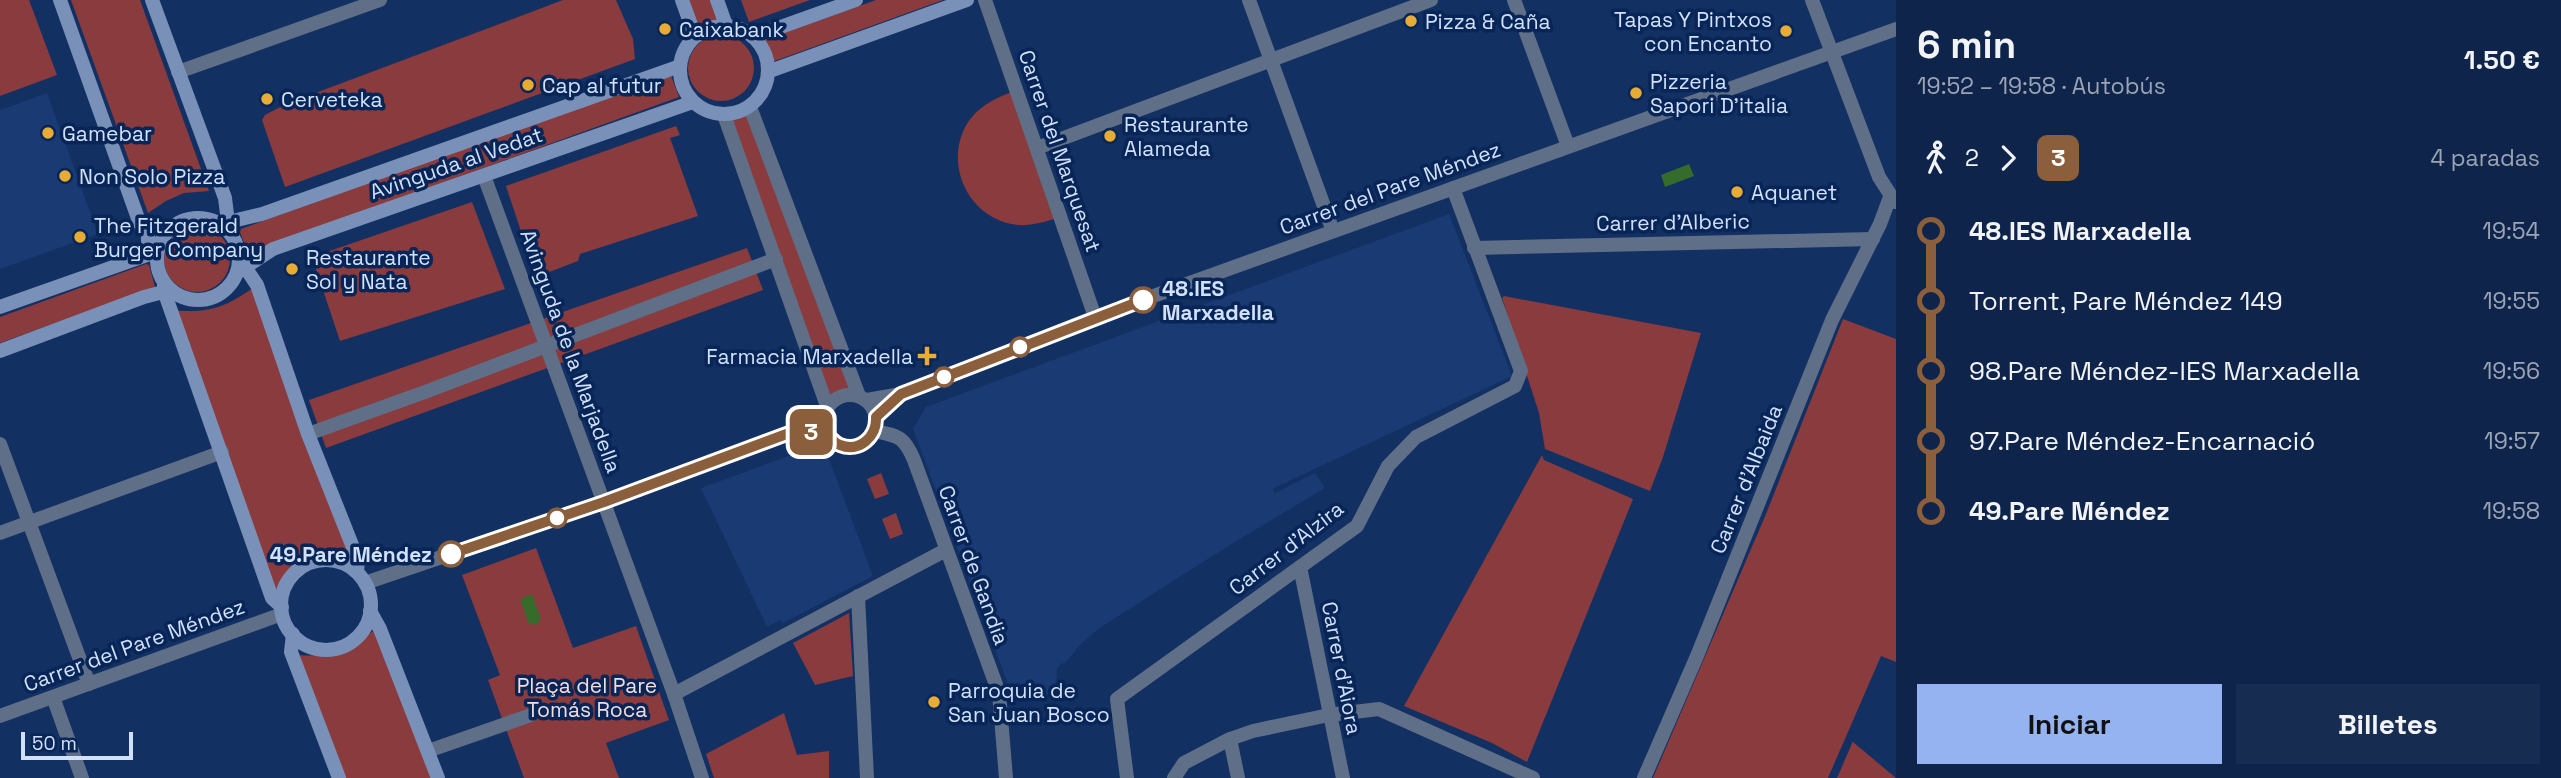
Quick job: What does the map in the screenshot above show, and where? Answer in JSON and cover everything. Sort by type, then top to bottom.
[{"type":"street","points":[[60,0],[140,224],[148,234],[148,241],[156,253],[159,274],[167,288],[272,598],[282,611]]},
{"type":"street","points":[[152,0],[222,192],[226,226],[237,242],[241,266],[257,285],[308,434],[358,560],[361,578],[370,598],[370,611],[364,628],[354,640],[340,647],[325,650],[310,647],[286,627],[281,597],[294,573],[306,565],[332,560],[345,565],[361,578]]},
{"type":"street","points":[[178,72],[380,0]]},
{"type":"street","points":[[682,0],[695,36]]},
{"type":"street","points":[[717,0],[726,25]]},
{"type":"street","points":[[754,37],[856,0]]},
{"type":"street","points":[[770,71],[967,0]]},
{"type":"street","name":"Carrer del Marquesat","points":[[985,0],[1095,317]]},
{"type":"street","points":[[1248,0],[1334,231]]},
{"type":"street","points":[[1037,148],[1431,0]]},
{"type":"street","points":[[1514,0],[1569,146]]},
{"type":"street","points":[[1812,0],[1879,177],[1894,198]]},
{"type":"street","points":[[726,25],[746,30],[754,37],[767,56],[770,71],[765,90],[750,107],[739,113],[723,115],[706,111],[693,102],[681,81],[680,66],[685,48],[695,36],[710,27],[726,25]]},
{"type":"street","name":"Carrer del Pare Méndez","points":[[863,398],[901,394],[1095,317],[1896,29]]},
{"type":"street","name":"Avinguda al Vedat","points":[[226,226],[680,66]]},
{"type":"street","name":"Avinguda al Vedat","points":[[241,266],[273,249],[693,102]]},
{"type":"street","points":[[750,107],[863,398],[876,424],[869,440],[851,447],[841,446],[828,435],[800,429]]},
{"type":"street","points":[[723,115],[776,259],[825,412],[828,435]]},
{"type":"street","name":"Avinguda de la Marjadella","points":[[484,176],[548,346],[702,778]]},
{"type":"street","points":[[1453,188],[1475,248]]},
{"type":"street","name":"Carrer d'Albaida","points":[[1644,778],[1697,656],[1832,320],[1894,198]]},
{"type":"street","points":[[0,307],[156,253],[163,235],[183,220],[209,218],[226,226]]},
{"type":"street","name":"Carrer d'Alberic","points":[[1475,248],[1873,239]]},
{"type":"street","name":"Carrer d'Alzira","points":[[1127,778],[1118,699],[1357,526],[1388,466],[1416,437],[1515,386],[1521,371],[1475,248]]},
{"type":"street","points":[[308,434],[776,259]]},
{"type":"street","points":[[167,288],[183,298],[209,299],[232,284],[241,266]]},
{"type":"street","points":[[0,351],[167,288]]},
{"type":"street","points":[[361,578],[604,502],[800,429],[845,394],[863,398]]},
{"type":"street","name":"Carrer del Pare Méndez","points":[[876,424],[901,394]]},
{"type":"street","name":"Carrer de Gandia","points":[[876,424],[900,437],[908,446],[999,693],[1006,778]]},
{"type":"street","points":[[0,444],[89,684]]},
{"type":"street","points":[[0,533],[222,452]]},
{"type":"street","points":[[674,694],[946,550]]},
{"type":"street","name":"Carrer d'Aiora","points":[[1300,566],[1343,778]]},
{"type":"street","points":[[858,596],[867,778]]},
{"type":"street","name":"Carrer del Pare Méndez","points":[[0,716],[282,611]]},
{"type":"street","points":[[370,611],[380,629],[438,778]]},
{"type":"street","points":[[293,634],[291,652],[339,778]]},
{"type":"street","points":[[53,697],[82,778]]},
{"type":"street","points":[[1174,778],[1184,764],[1230,738],[1329,715],[1379,709],[1533,778]]},
{"type":"street","points":[[428,751],[531,715]]},
{"type":"street","points":[[1230,738],[1238,778]]},
{"type":"shaded area","points":[[47,93],[98,234],[0,269],[0,110]]},
{"type":"shaded area","points":[[1689,164],[1694,176],[1665,187],[1661,175]]},
{"type":"shaded area","points":[[1449,214],[1512,376],[1272,489],[1275,493],[1315,473],[1325,488],[1098,629],[1057,668],[1056,695],[1014,700],[913,429],[926,407]]},
{"type":"shaded area","points":[[808,449],[829,459],[873,576],[783,623],[780,620],[767,627],[701,488]]},
{"type":"shaded area","points":[[532,594],[541,619],[535,626],[529,624],[520,599]]},
{"type":"green space","points":[[0,0],[29,0],[57,75],[0,96]]},
{"type":"green space","points":[[71,0],[140,0],[209,191],[184,193],[148,213]]},
{"type":"green space","points":[[563,0],[616,0],[633,39],[635,59],[285,187],[262,120],[265,115],[286,104]]},
{"type":"green space","points":[[682,0],[717,0],[726,25],[710,27],[695,36]]},
{"type":"green space","points":[[741,0],[810,0],[749,22]]},
{"type":"green space","points":[[876,0],[943,0],[772,62],[763,43],[765,40]]},
{"type":"green space","points":[[714,35],[728,35],[740,40],[749,49],[754,68],[752,81],[745,92],[728,101],[714,101],[702,96],[693,87],[688,75],[688,61],[693,49],[702,40]]},
{"type":"green space","points":[[670,73],[679,97],[248,253],[247,251],[241,229]]},
{"type":"green space","points":[[1018,90],[1061,217],[1024,225],[1000,221],[985,212],[973,200],[959,169],[958,151],[962,134],[971,118],[992,101]]},
{"type":"green space","points":[[750,107],[859,396],[842,396],[827,406],[724,115],[739,113]]},
{"type":"green space","points":[[676,126],[680,135],[670,138],[698,216],[580,254],[578,261],[536,277],[506,186]]},
{"type":"green space","points":[[472,202],[505,289],[340,341],[312,257]]},
{"type":"green space","points":[[190,226],[204,226],[216,231],[225,240],[230,259],[228,272],[221,283],[204,292],[190,292],[178,287],[169,278],[164,266],[164,252],[169,240],[178,231]]},
{"type":"green space","points":[[747,248],[763,290],[326,448],[309,400]]},
{"type":"green space","points":[[149,265],[155,287],[0,343],[0,317]]},
{"type":"green space","points":[[257,285],[361,566],[329,556],[295,564],[272,598],[171,310],[207,310],[236,299]]},
{"type":"green space","points":[[1504,296],[1701,333],[1650,491],[1545,449],[1539,413],[1502,298]]},
{"type":"green space","points":[[1843,319],[1896,339],[1896,662],[1881,656],[1828,778],[1653,778],[1766,514]]},
{"type":"green space","points":[[1542,455],[1544,460],[1633,499],[1527,762],[1492,743],[1404,706]]},
{"type":"green space","points":[[881,473],[889,494],[875,499],[867,479]]},
{"type":"green space","points":[[896,513],[903,534],[890,539],[882,519]]},
{"type":"green space","name":"Plaça del Pare Tomás Roca","points":[[536,548],[573,648],[636,626],[669,720],[606,743],[619,778],[524,778],[488,680],[500,675],[462,575]]},
{"type":"green space","points":[[849,613],[853,676],[815,685],[793,643]]},
{"type":"green space","points":[[383,622],[436,778],[337,778],[292,655],[321,655],[342,651],[361,641]]},
{"type":"green space","points":[[784,713],[797,755],[829,751],[829,778],[714,778],[706,754]]},
{"type":"green space","points":[[1853,742],[1896,778],[1837,778]]},
{"type":"bus line","name":"3","points":[[451,554],[604,502],[800,429],[828,435],[841,446],[860,445],[869,440],[875,431],[876,417],[901,394],[1143,300]]},
{"type":"place","name":"Pizza & Caña","points":[[1411,21]]},
{"type":"place","name":"Caixabank","points":[[665,29]]},
{"type":"place","name":"Tapas Y Pintxos con Encanto","points":[[1786,31]]},
{"type":"place","name":"Cap al futur","points":[[528,85]]},
{"type":"place","name":"Pizzeria Sapori D'italia","points":[[1636,93]]},
{"type":"place","name":"Cerveteka","points":[[267,99]]},
{"type":"place","name":"Gamebar","points":[[48,133]]},
{"type":"place","name":"Restaurante Alameda","points":[[1110,136]]},
{"type":"place","name":"Non Solo Pizza","points":[[65,176]]},
{"type":"place","name":"Aquanet","points":[[1737,192]]},
{"type":"place","name":"The Fitzgerald Burger Company","points":[[80,237]]},
{"type":"place","name":"Restaurante Sol y Nata","points":[[292,269]]},
{"type":"place","name":"48.IES Marxadella","points":[[1143,300]]},
{"type":"place","name":"Farmacia Marxadella","points":[[927,356]]},
{"type":"place","name":"49.Pare Méndez","points":[[451,554]]},
{"type":"place","name":"Parroquia de San Juan Bosco","points":[[934,702]]}]
